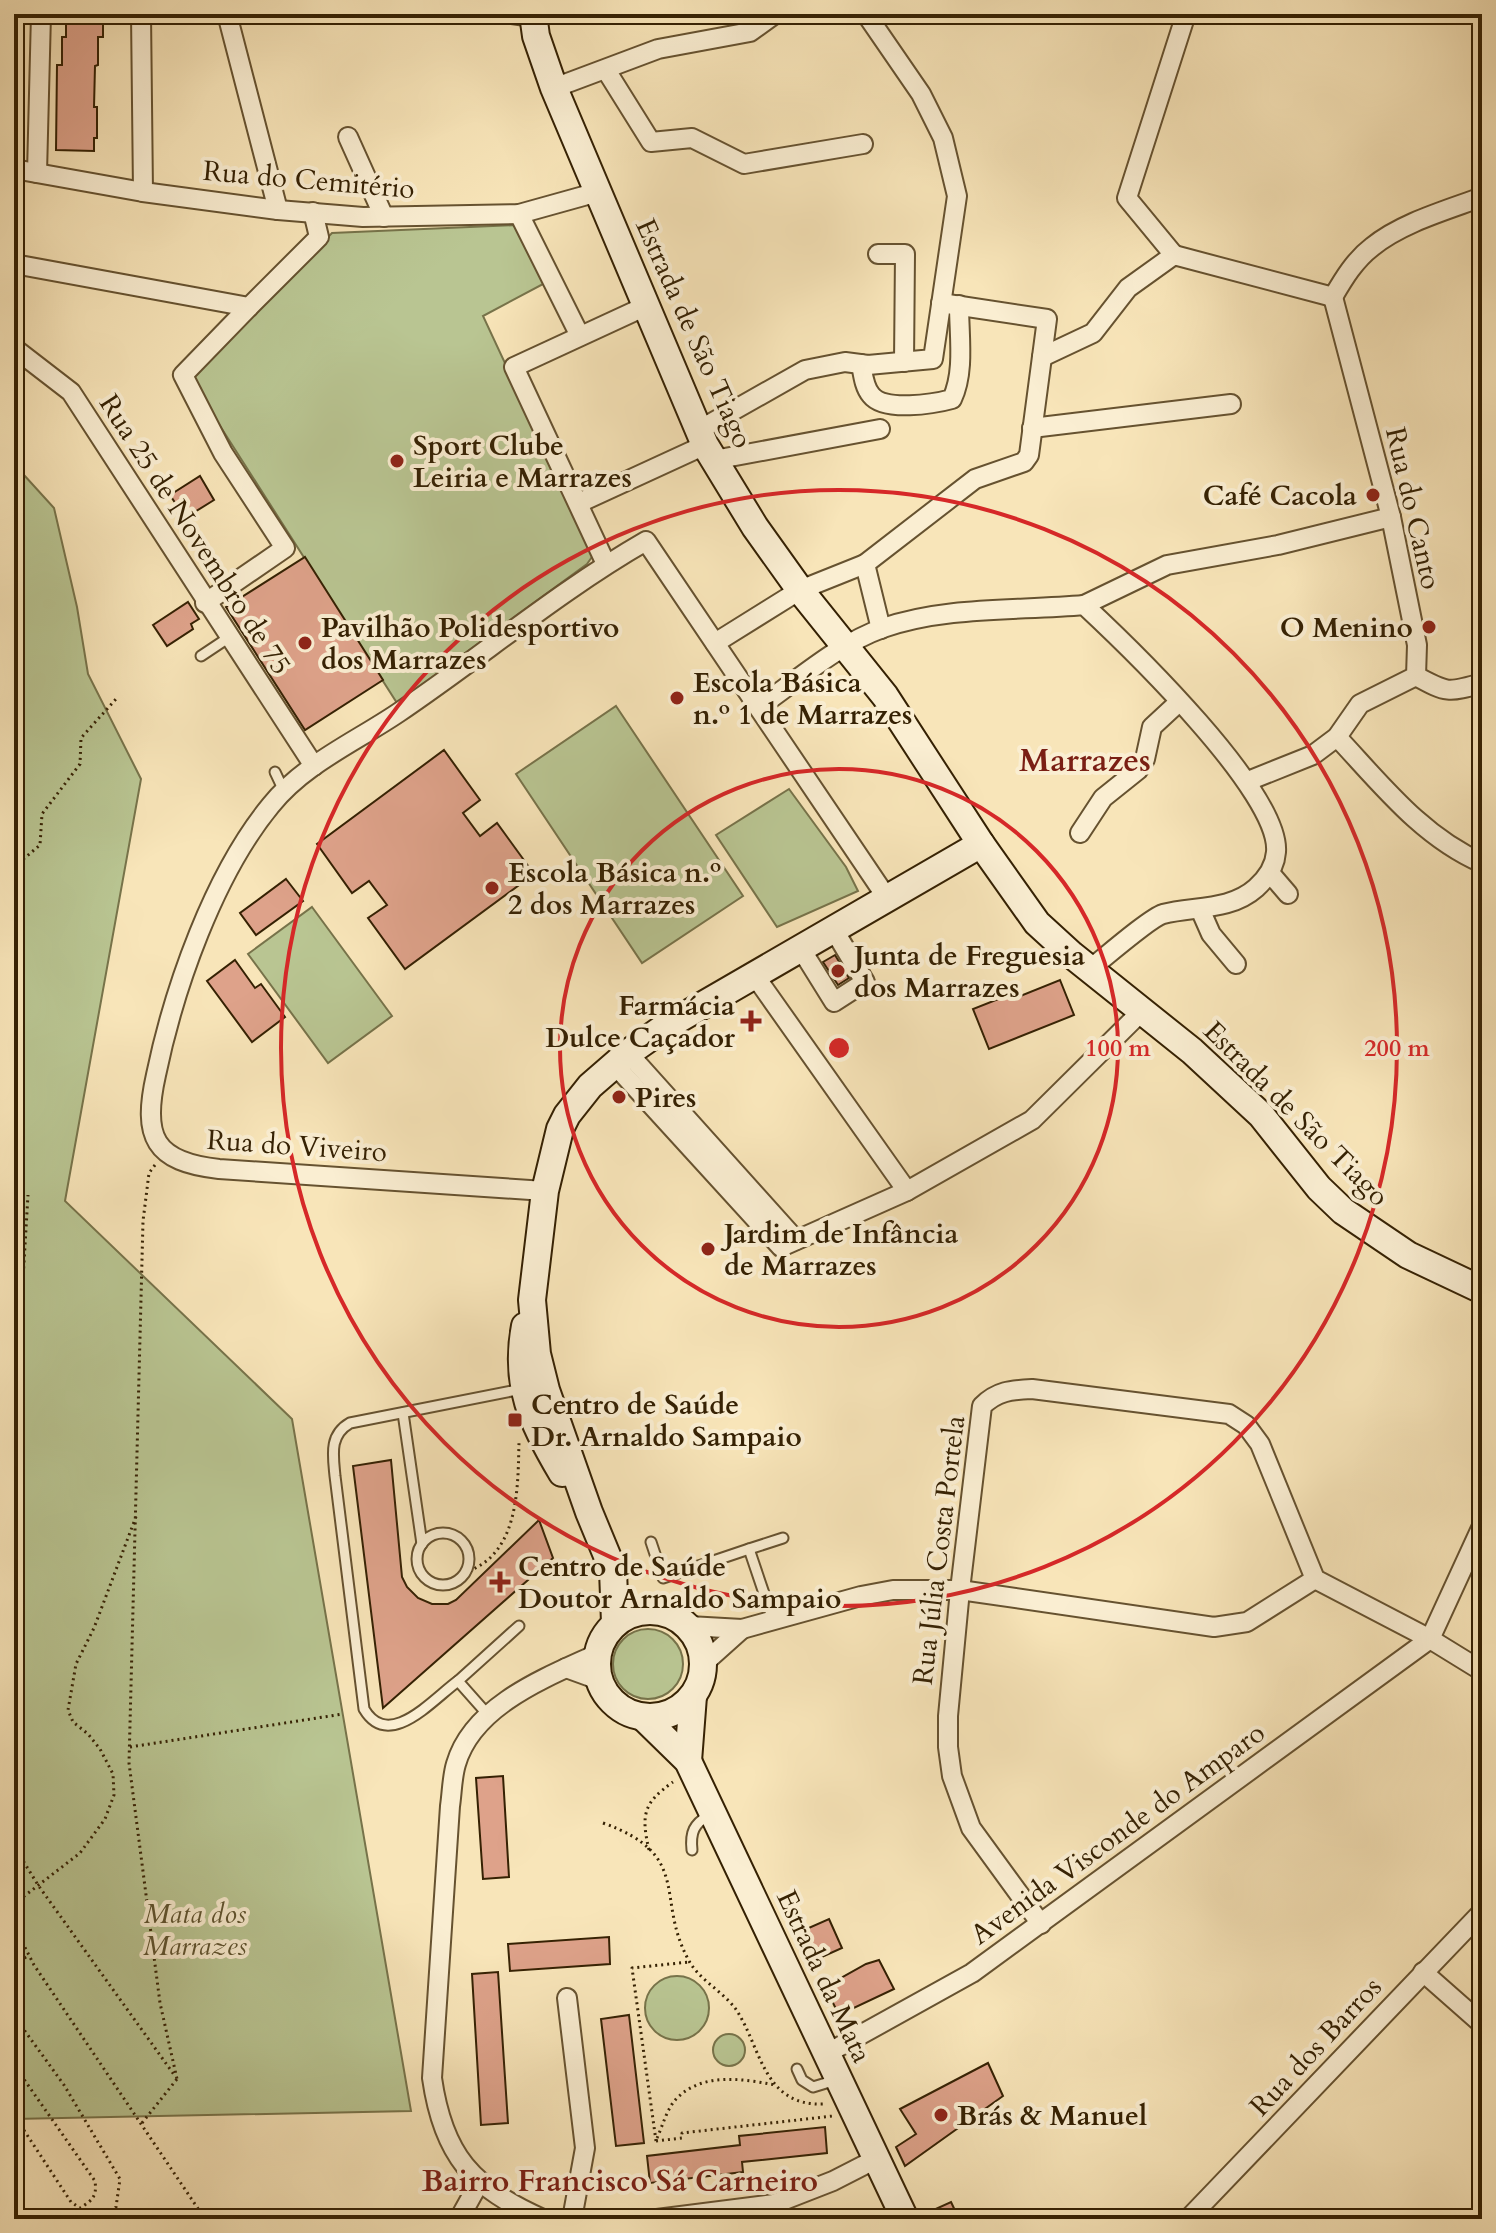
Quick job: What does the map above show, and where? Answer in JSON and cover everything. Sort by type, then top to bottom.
[{"type":"main road","name":"Estrada de São Tiago","points":[[526,15],[706,445],[755,527],[800,590],[885,696],[981,844],[1037,923],[1143,1010],[1261,1115],[1319,1188],[1343,1211],[1408,1255],[1482,1290]]},
{"type":"main road","points":[[615,1623],[613,1570],[535,1389],[520,1372],[545,1191],[554,1145],[567,1115],[590,1086],[665,1027],[981,844]]},
{"type":"main road","points":[[613,1570],[662,1611],[689,1626],[702,1649],[704,1663],[701,1680],[693,1696],[671,1713],[643,1717],[616,1705],[606,1693],[598,1667],[602,1641],[615,1623],[633,1613],[662,1611]]},
{"type":"main road","name":"Estrada da Mata","points":[[682,1770],[693,1696]]},
{"type":"main road","name":"Estrada da Mata","points":[[643,1717],[712,1814],[905,2219]]},
{"type":"street","points":[[37,173],[41,14]]},
{"type":"street","points":[[141,14],[143,192]]},
{"type":"street","points":[[227,14],[278,210]]},
{"type":"street","points":[[554,88],[658,49],[750,32],[775,14]]},
{"type":"street","points":[[861,364],[870,394],[878,401],[909,404],[952,399],[958,386],[950,304],[957,196],[943,138],[921,94],[866,14]]},
{"type":"street","points":[[1186,14],[1127,198],[1174,255],[1333,297],[1347,272],[1373,246],[1419,221],[1482,197]]},
{"type":"street","points":[[606,70],[651,142],[692,138],[744,164],[863,144]]},
{"type":"street","points":[[348,137],[384,217]]},
{"type":"street","name":"Rua do Cemitério","points":[[14,169],[143,192],[278,210],[384,217],[519,214],[598,192]]},
{"type":"street","points":[[205,603],[285,548],[223,453],[183,375],[319,237],[313,212]]},
{"type":"street","points":[[519,214],[580,336]]},
{"type":"street","points":[[878,254],[905,254],[904,362]]},
{"type":"street","points":[[1042,357],[1093,333],[1128,288],[1174,255]]},
{"type":"street","points":[[14,264],[249,307]]},
{"type":"street","name":"Rua do Canto","points":[[1333,297],[1391,517],[1417,645],[1416,676]]},
{"type":"street","points":[[887,898],[715,643],[800,590],[865,564],[975,479],[1024,462],[1029,455],[1047,319],[950,304]]},
{"type":"street","points":[[579,503],[706,445],[805,370],[845,362],[861,364],[933,359],[950,304]]},
{"type":"street","points":[[606,564],[514,367],[646,306]]},
{"type":"street","name":"Rua 25 de Novembro de 75","points":[[14,348],[71,392],[205,603],[314,766]]},
{"type":"street","points":[[1032,428],[1231,404]]},
{"type":"street","points":[[706,445],[880,429]]},
{"type":"street","points":[[759,707],[846,647],[881,629],[935,615],[1084,605],[1167,565],[1278,545],[1391,517]]},
{"type":"street","name":"Rua do Viveiro","points":[[545,1191],[205,1167],[183,1163],[164,1153],[152,1130],[150,1105],[164,1038],[186,967],[217,894],[248,837],[284,791],[314,766],[397,714],[606,564],[646,541],[715,643]]},
{"type":"street","points":[[865,564],[881,629]]},
{"type":"street","points":[[1084,605],[1141,659],[1248,781],[1274,835],[1277,849],[1270,873],[1254,890],[1238,899],[1161,915],[1090,969]]},
{"type":"street","points":[[1248,781],[1313,755],[1337,737],[1360,704],[1416,676],[1453,692],[1482,683]]},
{"type":"street","points":[[1080,833],[1103,798],[1138,770],[1145,759],[1152,727],[1179,702]]},
{"type":"street","points":[[1337,737],[1414,819],[1461,854],[1482,863]]},
{"type":"street","points":[[1270,873],[1288,894]]},
{"type":"street","points":[[1200,909],[1211,934],[1236,964]]},
{"type":"street","points":[[801,949],[834,1002],[865,982],[834,930]]},
{"type":"street","points":[[755,976],[907,1191]]},
{"type":"street","points":[[621,1059],[781,1247],[907,1191],[1032,1120],[1143,1010]]},
{"type":"street","name":"Rua Júlia Costa Portela","points":[[1041,1924],[971,1828],[952,1776],[948,1747],[960,1590],[982,1406],[993,1395],[1032,1389],[1229,1414],[1246,1425],[1260,1444],[1315,1579]]},
{"type":"street","points":[[1430,1639],[1482,1526]]},
{"type":"street","points":[[689,1626],[742,1629],[893,1590],[960,1590],[1214,1627],[1247,1622],[1315,1579],[1430,1639],[1482,1671]]},
{"type":"street","points":[[704,1663],[742,1629]]},
{"type":"street","name":"Avenida Visconde do Amparo","points":[[826,2054],[972,1973],[1430,1639]]},
{"type":"street","points":[[543,2219],[522,2210],[479,2183],[460,2161],[440,2122],[432,2078],[455,1765],[470,1737],[489,1716],[530,1684],[566,1668],[598,1667]]},
{"type":"street","name":"Rua dos Barros","points":[[1188,2219],[1482,1912]]},
{"type":"street","points":[[1423,1972],[1482,2024]]},
{"type":"street","points":[[567,1998],[585,2148],[572,2219]]},
{"type":"street","points":[[657,2219],[774,2204],[833,2181],[876,2159]]},
{"type":"street","points":[[459,2219],[479,2183]]},
{"type":"lane","points":[[201,656],[228,638]]},
{"type":"lane","points":[[275,772],[284,791]]},
{"type":"lane","points":[[519,1626],[458,1681],[400,1724],[378,1725],[370,1719],[364,1709],[335,1476],[334,1445],[342,1428],[350,1423],[535,1389]]},
{"type":"lane","points":[[403,1413],[422,1544],[418,1564],[426,1579],[442,1585],[450,1584],[464,1574],[469,1558],[463,1542],[440,1533],[422,1544]]},
{"type":"lane","points":[[651,1542],[663,1578],[783,1538]]},
{"type":"lane","points":[[749,1549],[773,1620]]},
{"type":"lane","points":[[458,1681],[489,1716]]},
{"type":"lane","points":[[692,1850],[690,1837],[697,1822],[712,1814]]},
{"type":"lane","points":[[797,2069],[802,2080],[813,2087],[838,2080]]},
{"type":"path","points":[[14,867],[40,845],[42,814],[80,764],[81,738],[116,699]]},
{"type":"path","points":[[164,1153],[149,1173],[143,1221],[129,1763],[160,2003],[177,2079]]},
{"type":"path","points":[[14,1430],[28,1195]]},
{"type":"path","points":[[464,1574],[493,1556],[510,1523],[518,1482],[520,1434]]},
{"type":"path","points":[[14,1904],[80,1853],[105,1819],[114,1795],[113,1774],[100,1749],[73,1722],[68,1710],[76,1664],[94,1628],[137,1513]]},
{"type":"path","points":[[130,1747],[343,1714]]},
{"type":"path","points":[[649,1850],[644,1819],[647,1806],[682,1770]]},
{"type":"path","points":[[603,1823],[628,1832],[649,1850],[664,1869],[670,1883],[680,1943],[689,1962],[735,2009],[760,2063],[775,2085]]},
{"type":"path","points":[[14,1846],[38,1885],[177,2079]]},
{"type":"path","points":[[14,1926],[29,1956],[205,2219]]},
{"type":"path","points":[[14,1964],[29,1956]]},
{"type":"path","points":[[656,2141],[632,1968],[689,1962]]},
{"type":"path","points":[[14,2016],[64,2085],[120,2179],[116,2207],[105,2219]]},
{"type":"path","points":[[14,2065],[95,2181],[93,2199],[80,2208],[71,2202],[14,2115]]},
{"type":"path","points":[[141,2124],[177,2079]]},
{"type":"path","points":[[725,2079],[775,2085],[803,2101],[827,2104],[834,2116],[682,2133],[682,2138],[656,2141],[676,2099],[703,2083],[725,2079]]},
{"type":"path","points":[[14,2207],[22,2219]]},
{"type":"green space","name":"Sport Clube Leiria e Marrazes","points":[[517,225],[545,283],[483,316],[594,554],[587,564],[397,703],[190,379],[332,233]]},
{"type":"green space","name":"Mata dos Marrazes","points":[[14,464],[54,508],[77,607],[88,674],[141,779],[65,1201],[292,1419],[411,2111],[14,2119]]},
{"type":"green space","points":[[616,706],[743,896],[642,963],[516,774]]},
{"type":"green space","points":[[789,789],[846,867],[858,891],[777,927],[716,835]]},
{"type":"green space","points":[[312,907],[392,1016],[328,1063],[248,954]]},
{"type":"green space","points":[[648,1629],[673,1639],[683,1664],[673,1689],[648,1699],[623,1689],[613,1664],[623,1639]]},
{"type":"green space","points":[[671,1976],[683,1976],[700,1985],[707,1996],[707,2020],[700,2031],[683,2040],[671,2040],[659,2035],[650,2026],[645,2014],[645,2002],[650,1990],[659,1981]]},
{"type":"green space","points":[[729,2034],[740,2039],[745,2050],[740,2061],[729,2066],[718,2061],[713,2050],[718,2039]]},
{"type":"building","points":[[66,14],[103,14],[103,37],[98,37],[98,65],[95,66],[97,138],[94,138],[94,151],[56,150],[57,65],[62,65]]},
{"type":"building","points":[[200,476],[214,500],[185,518],[170,495]]},
{"type":"building","name":"Pavilhão Polidesportivo dos Marrazes","points":[[305,557],[383,680],[305,730],[226,607]]},
{"type":"building","points":[[188,602],[199,619],[191,624],[193,629],[167,646],[153,625]]},
{"type":"building","points":[[444,750],[480,800],[463,813],[480,836],[497,823],[534,874],[405,969],[368,918],[387,905],[369,881],[352,893],[317,844]]},
{"type":"building","points":[[286,879],[303,901],[256,935],[240,913]]},
{"type":"building","points":[[835,955],[849,978],[838,985],[823,962]]},
{"type":"building","points":[[235,960],[255,988],[261,984],[285,1017],[252,1042],[207,981]]},
{"type":"building","points":[[1060,980],[1074,1015],[989,1049],[973,1009],[1016,992],[1018,997]]},
{"type":"building","name":"Centro de Saúde Doutor Arnaldo Sampaio","points":[[391,1460],[402,1577],[418,1598],[432,1604],[448,1604],[456,1600],[539,1520],[553,1558],[383,1708],[353,1466]]},
{"type":"building","points":[[503,1776],[509,1877],[483,1879],[476,1778]]},
{"type":"building","points":[[829,1919],[842,1948],[822,1957],[820,1953],[806,1959],[795,1934]]},
{"type":"building","points":[[609,1937],[610,1964],[510,1971],[508,1944]]},
{"type":"building","points":[[879,1960],[894,1989],[839,2015],[825,1987]]},
{"type":"building","points":[[498,1972],[508,2123],[481,2125],[472,1974]]},
{"type":"building","points":[[629,2015],[644,2143],[616,2146],[601,2019]]},
{"type":"building","name":"Brás & Manuel","points":[[988,2063],[1003,2096],[905,2166],[896,2147],[916,2134],[900,2109]]},
{"type":"building","points":[[825,2127],[827,2153],[742,2162],[743,2172],[650,2183],[647,2156],[740,2145],[739,2136]]},
{"type":"building","points":[[951,2202],[959,2219],[921,2219],[920,2216]]},
{"type":"place","name":"Sport Clube Leiria e Marrazes","points":[[397,461]]},
{"type":"place","name":"Café Cacola","points":[[1373,495]]},
{"type":"place","name":"O Menino","points":[[1429,627]]},
{"type":"place","name":"Pavilhão Polidesportivo dos Marrazes","points":[[305,643]]},
{"type":"place","name":"Escola Básica n.º 1 de Marrazes","points":[[677,698]]},
{"type":"place","name":"Escola Básica n.º 2 dos Marrazes","points":[[492,888]]},
{"type":"place","name":"Junta de Freguesia dos Marrazes","points":[[838,971]]},
{"type":"place","name":"Farmácia Dulce Caçador","points":[[751,1021]]},
{"type":"place","name":"Pires","points":[[619,1097]]},
{"type":"place","name":"Jardim de Infância de Marrazes","points":[[708,1249]]},
{"type":"place","name":"Centro de Saúde Dr. Arnaldo Sampaio","points":[[515,1420]]},
{"type":"place","name":"Centro de Saúde Doutor Arnaldo Sampaio","points":[[500,1582]]},
{"type":"place","name":"Brás & Manuel","points":[[941,2115]]},
{"type":"district","name":"Marrazes","points":[[1085,760]]},
{"type":"district","name":"Bairro Francisco Sá Carneiro","points":[[620,2181]]}]
